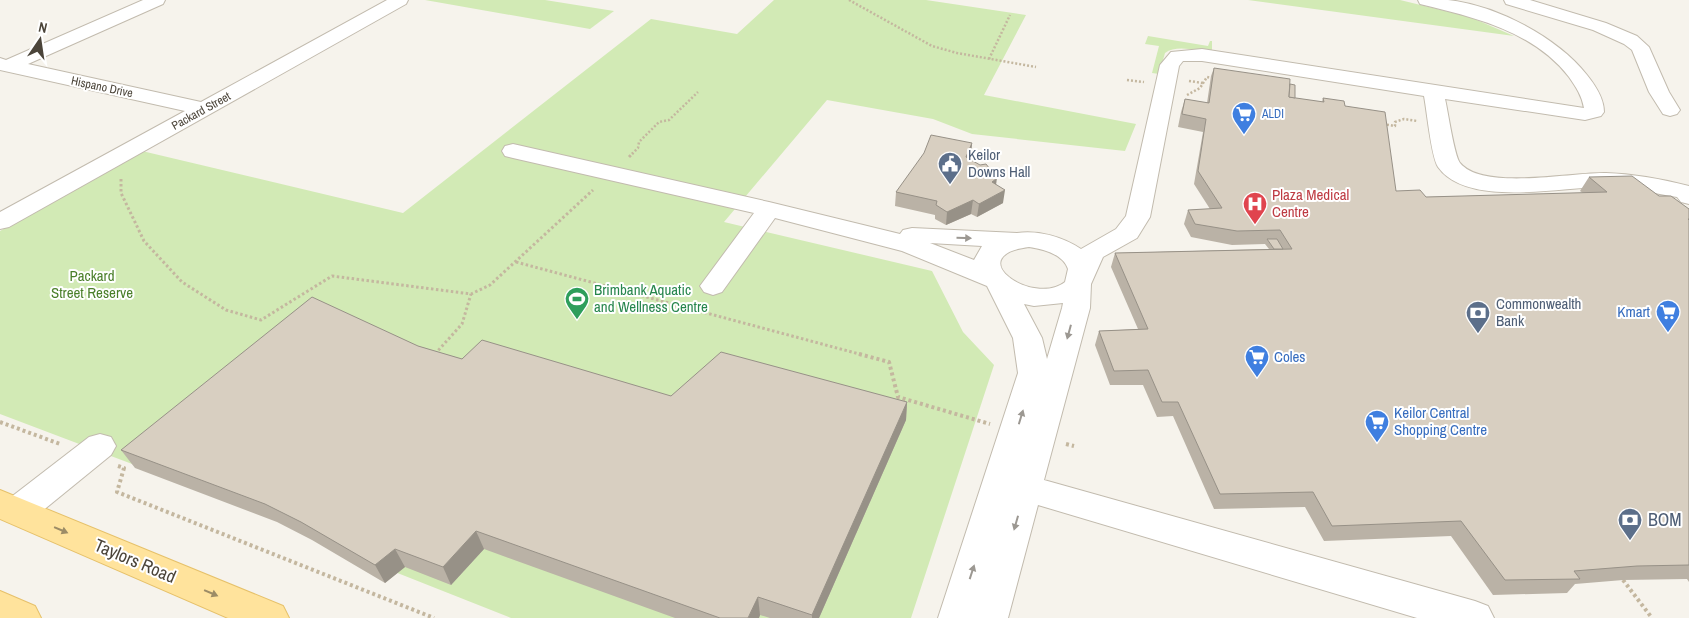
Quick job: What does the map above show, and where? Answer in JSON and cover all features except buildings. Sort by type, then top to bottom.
[{"type":"main road","name":"Taylors Road","points":[[9,508],[270,618]]},
{"type":"main road","points":[[0,608],[22,618]]},
{"type":"street","points":[[4,65],[157,0]]},
{"type":"street","name":"Packard Street","points":[[0,222],[400,0]]},
{"type":"street","points":[[512,151],[863,230],[965,264],[996,283],[1023,296],[1036,298],[1061,295],[1079,280],[1092,252],[1098,247],[1128,233],[1128,228],[1138,217],[1170,65],[1178,56],[1202,56],[1578,114],[1591,114],[1595,109],[1587,89],[1571,66],[1542,42],[1498,21],[1426,0]]},
{"type":"street","points":[[1525,2],[1624,37],[1640,48],[1659,92],[1670,110]]},
{"type":"street","name":"Hispano Drive","points":[[4,65],[204,109]]},
{"type":"street","points":[[1433,91],[1448,164],[1454,171],[1468,178],[1496,185],[1618,181],[1686,192],[1689,197]]},
{"type":"street","points":[[713,286],[769,209]]},
{"type":"street","points":[[863,230],[964,239],[1063,240],[1128,228]]},
{"type":"street","points":[[989,618],[1013,485],[1028,434],[1076,308],[1079,280],[1078,263],[1068,251],[1043,241],[1023,239],[998,246],[987,257],[987,272],[1025,330],[1034,362],[1028,434]]},
{"type":"street","points":[[9,508],[100,446]]},
{"type":"street","points":[[957,618],[1013,485]]},
{"type":"street","points":[[1013,485],[1475,618]]},
{"type":"path","points":[[849,0],[932,46],[988,59],[1036,67]]},
{"type":"path","points":[[988,59],[1010,15]]},
{"type":"path","points":[[1192,92],[1200,88],[1207,77],[1211,78]]},
{"type":"path","points":[[120,156],[121,193],[144,241],[182,282],[226,310],[261,320],[332,276],[471,294],[490,285],[613,173],[638,148],[639,142],[659,122],[669,120],[698,92]]},
{"type":"path","points":[[1379,123],[1395,126]]},
{"type":"path","points":[[515,262],[890,362],[898,397],[1074,446]]},
{"type":"path","points":[[432,357],[462,324],[471,294]]},
{"type":"path","points":[[116,492],[434,618]]},
{"type":"path","points":[[1623,580],[1652,618]]},
{"type":"green space","points":[[425,0],[545,0],[614,11],[590,29]]},
{"type":"green space","name":"Brimbank Aquatic and Wellness Centre","points":[[774,0],[926,0],[1026,15],[984,95],[1136,124],[1125,151],[972,134],[933,119],[827,100],[724,222],[932,271],[963,332],[994,365],[911,618],[511,618],[357,557],[280,520],[0,414],[0,231],[142,151],[403,213],[651,19],[737,34]]},
{"type":"green space","points":[[1248,0],[1400,0],[1470,17],[1514,36]]},
{"type":"green space","points":[[1148,36],[1208,46],[1210,41],[1212,41],[1212,53],[1188,49],[1170,50],[1165,53],[1159,74],[1152,73],[1159,46],[1145,44]]},
{"type":"place","name":"ALDI","points":[[1244,135]]},
{"type":"place","name":"Keilor Downs Hall","points":[[950,185]]},
{"type":"place","name":"Plaza Medical Centre","points":[[1255,225]]},
{"type":"place","name":"Brimbank Aquatic and Wellness Centre","points":[[577,320]]},
{"type":"place","name":"Kmart","points":[[1668,333]]},
{"type":"place","name":"Commonwealth Bank","points":[[1478,334]]},
{"type":"place","name":"Coles","points":[[1257,378]]},
{"type":"place","name":"Keilor Central Shopping Centre","points":[[1377,443]]},
{"type":"place","name":"BOM","points":[[1630,541]]},
{"type":"park label","name":"Packard Street Reserve","points":[[92,284]]}]
